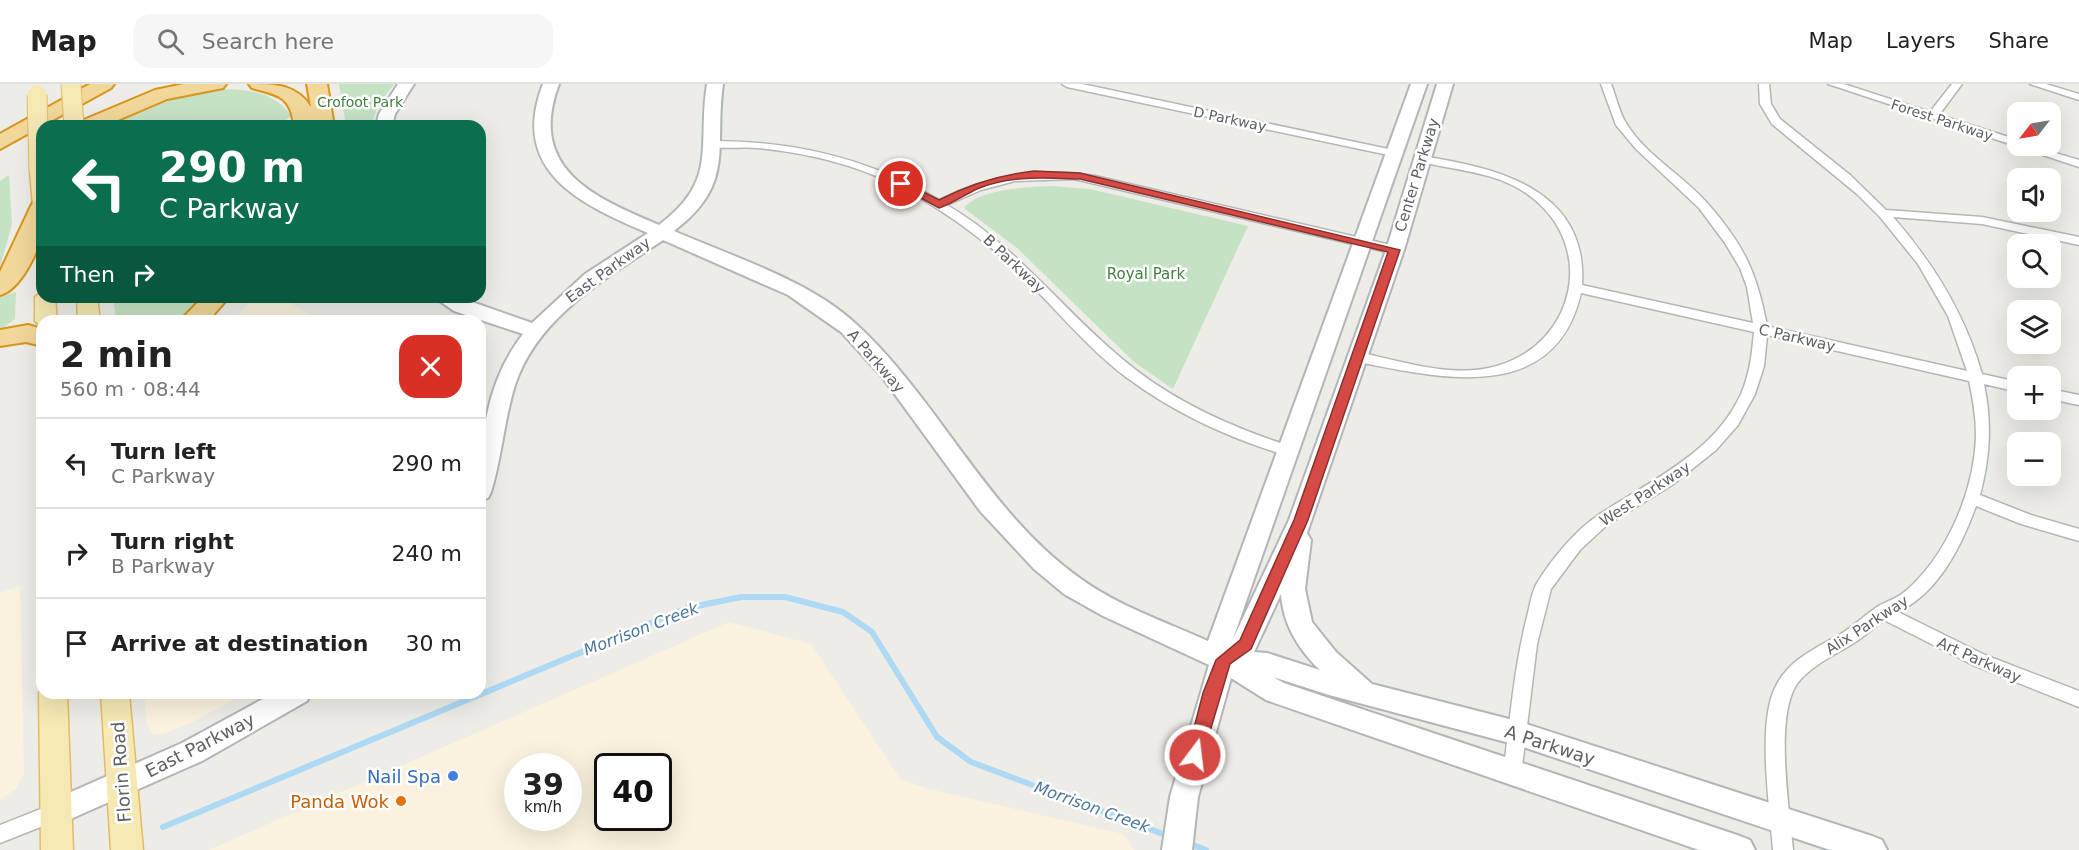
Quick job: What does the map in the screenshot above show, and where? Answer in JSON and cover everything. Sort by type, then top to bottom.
[{"type":"highway","points":[[100,120],[162,94],[216,84]]},
{"type":"highway","points":[[259,84],[281,89],[297,98],[303,111],[304,120]]},
{"type":"highway","points":[[317,84],[323,120]]},
{"type":"highway","points":[[63,120],[107,87]]},
{"type":"highway","points":[[0,128],[107,87]]},
{"type":"highway","points":[[55,120],[107,87]]},
{"type":"highway","points":[[1,154],[36,132]]},
{"type":"highway","points":[[1,154],[36,137]]},
{"type":"highway","points":[[1,154],[36,145]]},
{"type":"highway","points":[[0,287],[15,270],[36,220]]},
{"type":"highway","points":[[199,315],[211,303]]},
{"type":"highway","points":[[0,338],[28,333],[36,336]]},
{"type":"main road","points":[[71,84],[74,120]]},
{"type":"main road","points":[[36,89],[37,120]]},
{"type":"main road","points":[[53,699],[57,850]]},
{"type":"main road","name":"Florin Road","points":[[116,699],[127,850]]},
{"type":"street","points":[[386,120],[406,84]]},
{"type":"street","name":"A Parkway","points":[[551,84],[540,119],[543,141],[552,163],[563,177],[585,196],[660,232],[795,291],[848,327],[890,373],[988,505],[1043,562],[1073,587],[1112,609],[1224,660],[1275,693],[1512,775],[1740,850]]},
{"type":"street","name":"East Parkway","points":[[486,462],[498,401],[521,351],[536,331],[592,278],[660,232],[691,204],[706,183],[713,157],[710,117],[715,84]]},
{"type":"street","name":"D Parkway","points":[[1067,84],[1394,153]]},
{"type":"street","name":"Center Parkway","points":[[1177,850],[1184,797],[1212,693],[1224,660],[1220,638],[1419,84]]},
{"type":"street","name":"Center Parkway","points":[[1224,660],[1246,644],[1301,520],[1395,250],[1445,84]]},
{"type":"street","name":"West Parkway","points":[[1512,775],[1531,624],[1543,587],[1574,546],[1601,520],[1667,481],[1698,459],[1733,421],[1748,394],[1757,366],[1761,331],[1753,287],[1731,242],[1693,193],[1631,137],[1620,123],[1606,84]]},
{"type":"street","name":"Alix Parkway","points":[[1764,84],[1764,101],[1776,122],[1835,168],[1883,213],[1943,291],[1956,318],[1978,378],[1983,436],[1980,465],[1972,498],[1954,539],[1936,568],[1913,595],[1883,612],[1857,632],[1802,666],[1782,690],[1776,723],[1783,850]]},
{"type":"street","name":"Forest Parkway","points":[[1833,84],[2007,141]]},
{"type":"street","points":[[1932,116],[1957,84]]},
{"type":"street","points":[[2035,84],[2079,97]]},
{"type":"street","name":"B Parkway","points":[[711,144],[770,144],[815,152],[886,177],[939,204],[998,246],[1107,354],[1133,375],[1195,412],[1268,445],[1288,451]]},
{"type":"street","name":"Forest Parkway","points":[[2054,156],[2079,164]]},
{"type":"street","points":[[1358,357],[1466,375],[1499,371],[1525,360],[1555,335],[1568,316],[1577,288],[1578,276],[1573,246],[1563,226],[1544,202],[1522,186],[1496,175],[1422,159]]},
{"type":"street","points":[[939,204],[988,182],[1034,174],[1065,174],[1095,179],[1395,250]]},
{"type":"street","points":[[1883,213],[1942,215],[1993,222],[2079,241]]},
{"type":"street","name":"C Parkway","points":[[1577,288],[2007,385]]},
{"type":"street","points":[[454,303],[484,315]]},
{"type":"street","points":[[486,316],[536,331]]},
{"type":"street","points":[[2061,396],[2079,400]]},
{"type":"street","points":[[1972,498],[2027,520],[2079,535]]},
{"type":"street","points":[[1301,520],[1293,597],[1299,622],[1331,666],[1367,693]]},
{"type":"street","name":"Art Parkway","points":[[1883,612],[1966,656],[2079,699]]},
{"type":"street","name":"A Parkway","points":[[1224,660],[1267,664],[1329,684],[1517,733],[1872,850]]},
{"type":"street","name":"East Parkway","points":[[0,834],[192,752],[287,699]]},
{"type":"shaded area","points":[[249,303],[290,303],[310,315],[238,315]]},
{"type":"shaded area","points":[[20,586],[24,773],[16,789],[0,800],[0,593]]},
{"type":"shaded area","points":[[729,622],[811,644],[901,780],[929,789],[1123,834],[1134,850],[209,850]]},
{"type":"shaded area","points":[[145,699],[234,699],[195,721],[163,734],[153,734],[147,724]]},
{"type":"green space","name":"Crofoot Park","points":[[339,84],[394,84],[378,105],[373,120],[345,120]]},
{"type":"green space","points":[[224,89],[261,94],[277,102],[291,116],[285,120],[112,120],[161,101]]},
{"type":"green space","points":[[9,175],[12,224],[0,267],[0,181]]},
{"type":"green space","name":"Royal Park","points":[[1051,186],[1090,189],[1248,226],[1173,389],[1134,362],[1017,248],[964,208],[971,202],[992,193],[1017,188]]},
{"type":"green space","points":[[16,292],[15,319],[0,330],[0,297]]},
{"type":"green space","points":[[114,303],[200,303],[189,315],[115,315]]},
{"type":"waterway","name":"Morrison Creek","points":[[486,692],[687,608],[741,597],[785,597],[843,612],[872,632],[937,737],[971,762],[1171,837]]},
{"type":"waterway","name":"Morrison Creek","points":[[163,827],[469,699]]},
{"type":"waterway","name":"Morrison Creek","points":[[1188,843],[1206,850]]},
{"type":"place","name":"Nail Spa","points":[[453,776]]},
{"type":"place","name":"Panda Wok","points":[[401,801]]},
{"type":"route","points":[[901,184],[939,204],[975,186],[1003,178],[1034,174],[1080,176],[1395,250],[1301,520],[1246,644],[1224,660],[1212,693],[1195,755]]}]
